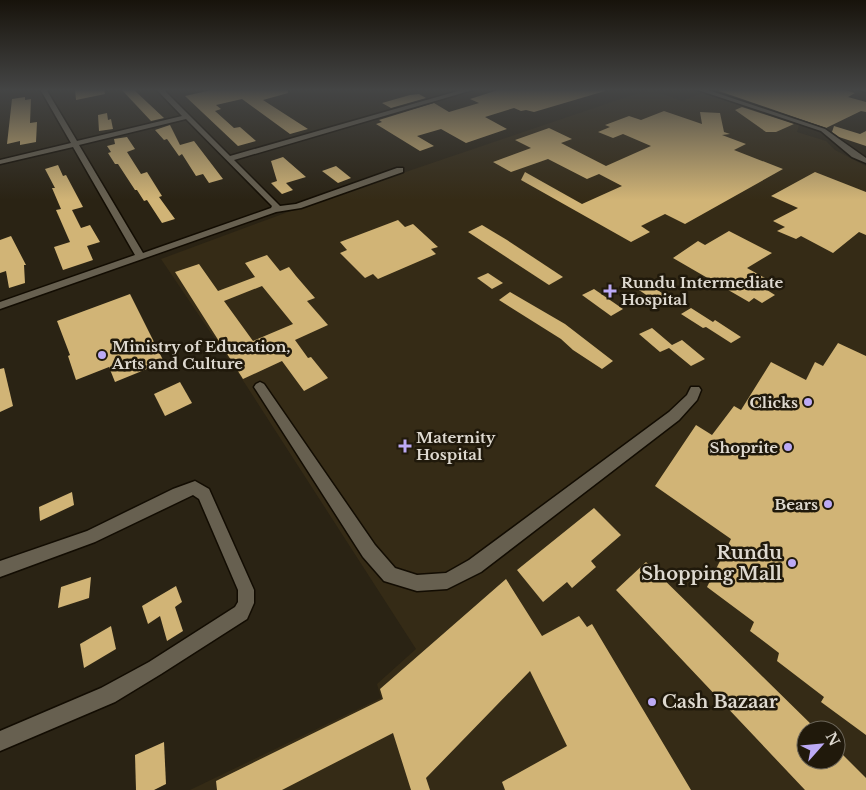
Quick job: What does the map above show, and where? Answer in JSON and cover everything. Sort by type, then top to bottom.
[{"type":"street","points":[[63,126],[141,258]]},
{"type":"street","points":[[0,162],[150,126]]},
{"type":"street","points":[[196,126],[276,206],[274,210]]},
{"type":"street","points":[[228,158],[342,126]]},
{"type":"street","points":[[809,126],[822,130],[855,155],[866,160]]},
{"type":"street","points":[[0,306],[274,210],[298,206],[400,170]]},
{"type":"street","points":[[260,386],[369,551],[390,574],[417,583],[446,581],[475,566],[674,416],[693,397],[695,390]]},
{"type":"street","points":[[0,570],[90,537],[178,494],[195,488],[204,494],[246,590],[246,603],[241,613],[155,668],[108,695],[0,741]]},
{"type":"shaded area","points":[[541,126],[799,126],[797,132],[826,141],[835,150],[866,166],[866,790],[190,790],[381,698],[377,684],[416,649],[246,385],[161,259],[288,212]]},
{"type":"building","points":[[9,126],[37,126],[36,142],[20,145],[20,141],[7,144]]},
{"type":"building","points":[[99,126],[112,126],[113,129],[99,131]]},
{"type":"building","points":[[170,126],[180,145],[194,141],[223,179],[209,183],[203,174],[196,176],[182,154],[179,156],[167,139],[164,140],[155,130]]},
{"type":"building","points":[[217,126],[240,127],[256,141],[238,146]]},
{"type":"building","points":[[279,126],[303,126],[308,129],[290,134]]},
{"type":"building","points":[[379,126],[501,126],[507,129],[466,143],[441,129],[417,136],[434,146],[420,151]]},
{"type":"building","points":[[607,126],[723,126],[724,132],[730,134],[722,135],[746,144],[734,150],[783,169],[685,224],[665,214],[641,226],[650,232],[631,242],[521,180],[525,172],[582,204],[622,186],[599,174],[587,179],[548,159],[511,172],[493,162],[531,148],[515,140],[549,128],[572,139],[561,143],[606,166],[651,146],[623,134],[613,138],[598,132],[610,127]]},
{"type":"building","points":[[757,126],[790,126],[776,132],[766,132]]},
{"type":"building","points":[[834,126],[860,134],[866,131],[866,146],[839,137],[832,132]]},
{"type":"building","points":[[127,137],[135,149],[127,152],[141,174],[147,172],[162,196],[159,197],[175,219],[162,223],[147,200],[144,201],[108,153],[111,152],[107,146],[115,144],[114,139]]},
{"type":"building","points":[[283,157],[306,177],[286,183],[293,190],[282,194],[271,183],[277,181],[271,161]]},
{"type":"building","points":[[58,165],[63,176],[66,175],[83,207],[72,210],[81,228],[90,225],[100,242],[87,246],[93,260],[63,270],[54,247],[70,242],[56,210],[61,209],[52,188],[55,188],[45,169]]},
{"type":"building","points":[[336,166],[351,178],[338,183],[322,171]]},
{"type":"building","points":[[815,172],[866,192],[866,235],[859,232],[833,253],[801,236],[796,239],[777,231],[785,227],[773,221],[798,208],[771,196]]},
{"type":"building","points":[[398,220],[405,227],[413,224],[438,247],[431,249],[436,254],[378,279],[373,274],[365,278],[340,253],[347,250],[340,242]]},
{"type":"building","points":[[482,225],[563,277],[549,285],[468,232]]},
{"type":"building","points":[[729,231],[772,253],[747,268],[776,284],[767,290],[775,295],[762,303],[754,298],[749,302],[673,258],[698,241],[705,245]]},
{"type":"building","points":[[11,236],[26,265],[24,265],[25,283],[9,288],[6,271],[0,273],[0,240]]},
{"type":"building","points":[[267,255],[280,271],[289,267],[315,298],[307,301],[328,325],[295,340],[308,358],[311,357],[328,378],[304,391],[282,361],[243,379],[175,272],[199,264],[218,291],[255,277],[245,263]],"holes":[[[262,286],[293,324],[253,341],[224,301]]]},
{"type":"building","points":[[488,273],[503,283],[492,289],[477,278]]},
{"type":"building","points":[[649,284],[669,298],[658,303],[639,290]]},
{"type":"building","points":[[594,289],[623,309],[611,316],[582,295]]},
{"type":"building","points":[[510,292],[565,324],[613,361],[602,369],[573,350],[561,339],[499,300]]},
{"type":"building","points":[[130,294],[164,362],[115,382],[109,367],[76,380],[68,356],[70,355],[57,321]]},
{"type":"building","points":[[691,308],[713,322],[715,320],[741,337],[731,343],[681,314]]},
{"type":"building","points":[[652,328],[672,345],[682,340],[705,359],[691,366],[669,348],[660,352],[639,334]]},
{"type":"building","name":"Rundu Shopping Mall","points":[[838,343],[866,356],[866,735],[821,702],[824,697],[777,661],[779,653],[750,631],[754,622],[707,587],[731,539],[655,486],[696,425],[712,435],[734,406],[741,410],[771,362],[806,380],[815,362],[823,366]]},
{"type":"building","points":[[4,368],[13,406],[0,412],[0,369]]},
{"type":"building","points":[[180,382],[192,403],[165,416],[154,394]]},
{"type":"building","points":[[72,492],[74,505],[40,521],[39,507]]},
{"type":"building","points":[[594,508],[621,535],[591,561],[596,567],[572,588],[567,582],[543,602],[517,570]]},
{"type":"building","points":[[646,562],[807,720],[796,720],[796,770],[846,770],[846,758],[866,778],[866,790],[805,790],[616,590]]},
{"type":"building","points":[[91,577],[89,598],[58,608],[61,587]]},
{"type":"building","points":[[506,579],[542,636],[579,616],[587,627],[592,624],[691,790],[505,790],[502,782],[567,746],[530,671],[426,778],[430,790],[411,790],[393,733],[282,790],[217,790],[216,781],[383,699],[380,689]]},
{"type":"building","points":[[176,586],[182,602],[175,607],[183,631],[167,641],[160,616],[148,624],[142,606]]},
{"type":"building","points":[[111,626],[116,649],[84,668],[80,644]]},
{"type":"building","points":[[164,742],[166,784],[154,790],[136,790],[135,755]]},
{"type":"place","name":"Rundu Intermediate Hospital","points":[[610,291]]},
{"type":"place","name":"Ministry of Education, Arts and Culture","points":[[102,355]]},
{"type":"place","name":"Clicks","points":[[808,402]]},
{"type":"place","name":"Maternity Hospital","points":[[405,446]]},
{"type":"place","name":"Shoprite","points":[[788,447]]},
{"type":"place","name":"Bears","points":[[828,504]]},
{"type":"place","name":"Rundu Shopping Mall","points":[[792,563]]},
{"type":"place","name":"Cash Bazaar","points":[[652,702]]}]
